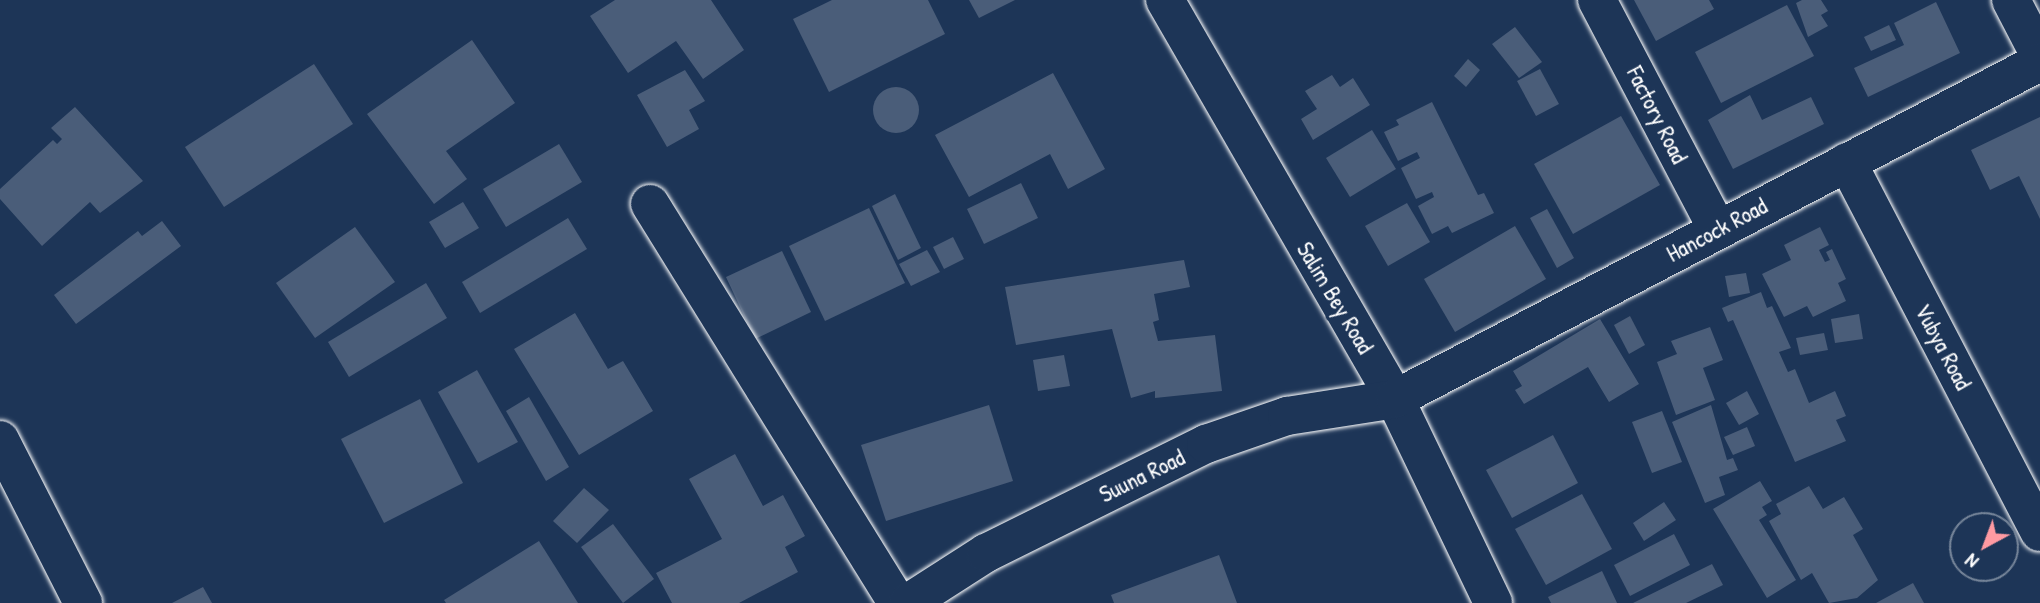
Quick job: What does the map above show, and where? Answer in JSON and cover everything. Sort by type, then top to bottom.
[{"type":"street","name":"Salim Bey Road","points":[[1165,0],[1395,399],[1493,603]]},
{"type":"street","name":"Factory Road","points":[[1597,0],[1717,229]]},
{"type":"street","points":[[2011,0],[2040,56]]},
{"type":"street","name":"Hancock Road","points":[[1395,399],[2040,62]]},
{"type":"street","name":"Vubya Road","points":[[1847,162],[2040,533]]},
{"type":"street","points":[[650,204],[897,603]]},
{"type":"street","name":"Suuna Road","points":[[908,603],[986,553],[1206,444],[1287,416],[1395,399]]},
{"type":"street","points":[[0,440],[83,603]]},
{"type":"building","points":[[615,0],[711,0],[744,50],[703,79],[676,41],[628,73],[590,16]]},
{"type":"building","points":[[832,0],[928,0],[945,34],[829,92],[793,19]]},
{"type":"building","points":[[969,0],[1015,0],[979,18]]},
{"type":"building","points":[[1634,0],[1709,0],[1714,9],[1656,41]]},
{"type":"building","points":[[1802,0],[1821,0],[1828,11],[1821,15],[1828,26],[1808,37],[1796,3]]},
{"type":"building","points":[[1936,2],[1960,53],[1868,97],[1854,68],[1904,45],[1894,23]]},
{"type":"building","points":[[1787,5],[1814,56],[1721,103],[1695,52]]},
{"type":"building","points":[[1889,25],[1896,40],[1871,51],[1864,37]]},
{"type":"building","points":[[1515,27],[1542,62],[1519,78],[1492,44]]},
{"type":"building","points":[[472,40],[515,103],[446,151],[467,179],[434,204],[367,114]]},
{"type":"building","points":[[1468,59],[1480,70],[1466,87],[1454,76]]},
{"type":"building","points":[[314,64],[353,124],[224,207],[185,147]]},
{"type":"building","points":[[1540,69],[1559,104],[1536,116],[1517,81]]},
{"type":"building","points":[[685,70],[705,101],[689,110],[699,129],[667,147],[637,95]]},
{"type":"building","points":[[1053,73],[1105,169],[1068,189],[1050,154],[969,197],[935,135]]},
{"type":"building","points":[[1332,75],[1340,87],[1353,78],[1370,105],[1313,140],[1301,119],[1317,109],[1305,91]]},
{"type":"building","points":[[896,87],[912,94],[919,110],[912,126],[896,133],[880,126],[873,110],[880,94]]},
{"type":"building","points":[[1750,95],[1762,120],[1811,97],[1824,124],[1733,169],[1708,120]]},
{"type":"building","points":[[1432,102],[1478,195],[1484,193],[1494,213],[1452,233],[1448,226],[1432,234],[1418,206],[1434,197],[1432,192],[1416,199],[1401,168],[1420,158],[1417,152],[1398,161],[1384,132],[1399,125],[1396,120]]},
{"type":"building","points":[[75,107],[143,181],[100,213],[90,202],[42,246],[0,199],[0,189],[53,140],[57,144],[62,139],[51,128]]},
{"type":"building","points":[[1621,116],[1660,185],[1573,234],[1534,164]]},
{"type":"building","points":[[2040,117],[2040,219],[2019,176],[1990,190],[1971,150]]},
{"type":"building","points":[[1372,130],[1396,169],[1350,197],[1326,158]]},
{"type":"building","points":[[559,144],[582,182],[506,227],[483,189]]},
{"type":"building","points":[[1021,183],[1038,218],[984,244],[967,209]]},
{"type":"building","points":[[895,194],[921,248],[898,260],[872,206]]},
{"type":"building","points":[[463,202],[479,228],[445,248],[429,222]]},
{"type":"building","points":[[1407,203],[1430,242],[1388,266],[1365,226]]},
{"type":"building","points":[[869,208],[905,283],[825,321],[789,246]]},
{"type":"building","points":[[1547,209],[1574,258],[1557,268],[1530,218]]},
{"type":"building","points":[[568,218],[587,249],[480,313],[462,282]]},
{"type":"building","points":[[162,221],[181,246],[76,324],[54,295],[138,231],[142,236]]},
{"type":"building","points":[[1515,226],[1546,279],[1455,332],[1424,279]]},
{"type":"building","points":[[355,227],[395,282],[315,338],[276,283]]},
{"type":"building","points":[[1820,227],[1829,245],[1819,250],[1825,262],[1830,260],[1826,252],[1832,249],[1846,279],[1838,283],[1846,301],[1813,317],[1807,306],[1784,317],[1762,274],[1791,260],[1784,245]]},
{"type":"building","points":[[953,237],[964,259],[944,269],[933,247]]},
{"type":"building","points":[[927,250],[940,272],[911,286],[899,264]]},
{"type":"building","points":[[782,251],[811,312],[755,339],[726,277]]},
{"type":"building","points":[[1184,260],[1190,287],[1154,294],[1159,320],[1153,322],[1158,341],[1215,335],[1222,391],[1155,398],[1155,391],[1131,398],[1112,329],[1016,345],[1005,287]]},
{"type":"building","points":[[1746,273],[1750,293],[1729,297],[1725,276]]},
{"type":"building","points":[[426,283],[447,318],[349,377],[328,342]]},
{"type":"building","points":[[1761,292],[1767,308],[1772,306],[1791,348],[1779,352],[1788,372],[1795,369],[1809,403],[1835,391],[1846,416],[1836,420],[1846,441],[1795,462],[1733,320],[1728,322],[1722,308]]},
{"type":"building","points":[[575,313],[608,369],[623,361],[653,411],[579,455],[514,349]]},
{"type":"building","points":[[1859,314],[1863,339],[1835,343],[1831,319]]},
{"type":"building","points":[[1630,316],[1645,345],[1629,354],[1614,325]]},
{"type":"building","points":[[1600,319],[1639,384],[1609,402],[1588,367],[1524,404],[1515,390],[1522,386],[1513,371]]},
{"type":"building","points":[[1710,327],[1723,360],[1703,368],[1715,400],[1676,415],[1657,362],[1677,354],[1671,341]]},
{"type":"building","points":[[1824,333],[1828,350],[1800,355],[1796,338]]},
{"type":"building","points":[[1064,355],[1070,386],[1038,391],[1033,360]]},
{"type":"building","points":[[477,370],[518,442],[478,463],[438,392]]},
{"type":"building","points":[[1747,391],[1759,414],[1739,425],[1726,403]]},
{"type":"building","points":[[529,397],[569,467],[546,481],[506,411]]},
{"type":"building","points":[[420,399],[463,483],[384,523],[341,439]]},
{"type":"building","points":[[989,405],[1013,481],[886,521],[861,445]]},
{"type":"building","points":[[1711,405],[1727,460],[1733,458],[1738,470],[1719,477],[1725,495],[1705,503],[1672,422]]},
{"type":"building","points":[[1662,411],[1682,462],[1652,473],[1632,422]]},
{"type":"building","points":[[1747,427],[1755,446],[1733,455],[1724,437]]},
{"type":"building","points":[[1553,435],[1578,483],[1512,518],[1486,470]]},
{"type":"building","points":[[735,454],[763,506],[783,495],[805,536],[785,547],[798,572],[739,603],[672,603],[656,573],[722,539],[689,479]]},
{"type":"building","points":[[1760,481],[1772,501],[1762,507],[1767,515],[1759,520],[1796,580],[1767,598],[1713,509]]},
{"type":"building","points":[[1809,486],[1823,509],[1844,497],[1863,529],[1853,535],[1878,580],[1857,598],[1829,603],[1812,573],[1801,580],[1769,521],[1781,514],[1776,504]]},
{"type":"building","points":[[584,488],[609,510],[577,543],[553,521]]},
{"type":"building","points":[[1582,494],[1612,549],[1546,585],[1515,529]]},
{"type":"building","points":[[1664,502],[1676,520],[1644,541],[1633,523]]},
{"type":"building","points":[[613,524],[654,579],[623,603],[581,547]]},
{"type":"building","points":[[1674,534],[1690,565],[1630,596],[1614,565]]},
{"type":"building","points":[[539,541],[578,603],[446,603],[444,600]]},
{"type":"building","points":[[1219,555],[1237,603],[1114,603],[1111,595]]},
{"type":"building","points":[[1712,564],[1723,585],[1686,603],[1633,603]]},
{"type":"building","points":[[1602,571],[1617,603],[1551,603],[1548,597]]},
{"type":"building","points":[[1913,583],[1924,603],[1876,603]]},
{"type":"building","points":[[203,587],[212,603],[172,603]]}]
